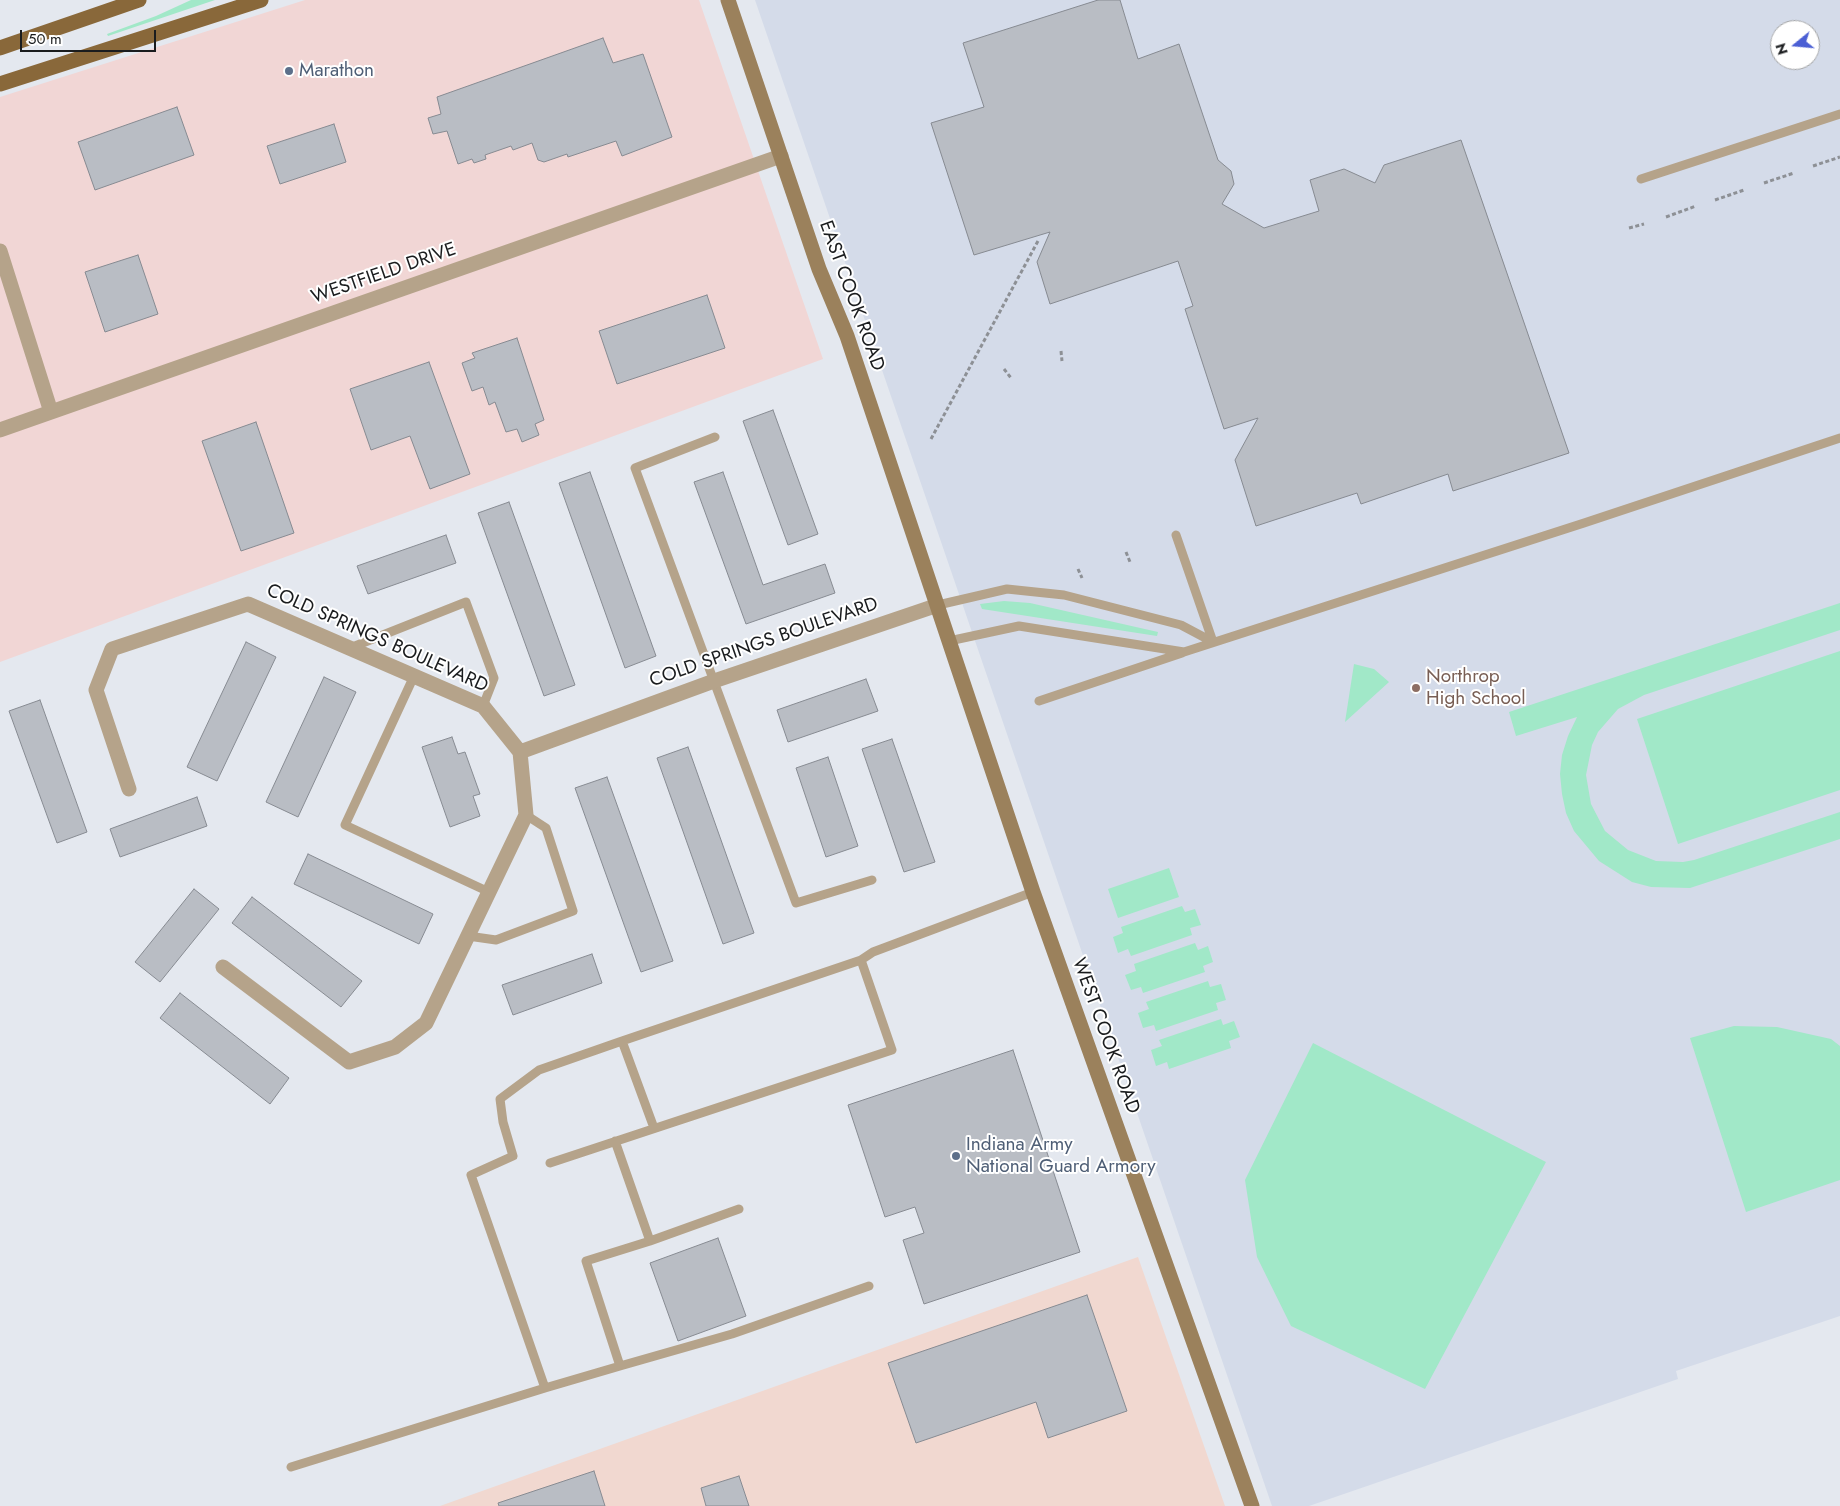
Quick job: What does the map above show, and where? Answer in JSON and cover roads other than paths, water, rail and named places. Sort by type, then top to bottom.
[{"type":"main road","points":[[0,48],[139,0]]},
{"type":"main road","points":[[0,84],[261,0]]},
{"type":"main road","name":"EAST COOK ROAD","points":[[728,0],[819,269],[846,336],[938,605]]},
{"type":"main road","name":"WEST COOK ROAD","points":[[938,605],[1033,892],[1252,1506]]},
{"type":"street","name":"WESTFIELD DRIVE","points":[[0,430],[781,156]]},
{"type":"street","points":[[0,251],[51,412]]},
{"type":"street","name":"COLD SPRINGS BOULEVARD","points":[[129,789],[96,690],[112,649],[248,604],[484,706],[520,752],[714,681],[938,605]]},
{"type":"street","points":[[223,967],[349,1062],[395,1047],[426,1023],[526,815],[520,752]]},
{"type":"lane","points":[[1641,179],[1840,114]]},
{"type":"lane","points":[[715,437],[635,468],[796,903],[872,880]]},
{"type":"lane","points":[[1039,701],[1213,642],[1584,524],[1840,438]]},
{"type":"lane","points":[[1176,535],[1213,642]]},
{"type":"lane","points":[[938,605],[1007,589],[1064,595],[1181,625],[1213,642]]},
{"type":"lane","points":[[350,648],[466,602],[494,678],[484,706]]},
{"type":"lane","points":[[949,641],[1019,626],[1184,652]]},
{"type":"lane","points":[[414,676],[345,825],[489,892]]},
{"type":"lane","points":[[468,936],[496,940],[573,912],[546,828],[526,815]]},
{"type":"lane","points":[[545,1388],[471,1175],[512,1156],[502,1122],[500,1099],[539,1070],[861,960],[873,952],[1033,892]]},
{"type":"lane","points":[[550,1163],[892,1050],[861,960]]},
{"type":"lane","points":[[622,1041],[654,1128]]},
{"type":"lane","points":[[615,1141],[650,1241]]},
{"type":"lane","points":[[620,1366],[586,1261],[650,1241],[738,1209]]},
{"type":"lane","points":[[291,1467],[545,1388],[732,1334],[869,1286]]},
{"type":"place","name":"Marathon","points":[[289,71]]},
{"type":"place","name":"Northrop High School","points":[[1416,688]]},
{"type":"place","name":"Indiana Army National Guard Armory","points":[[956,1156]]}]
